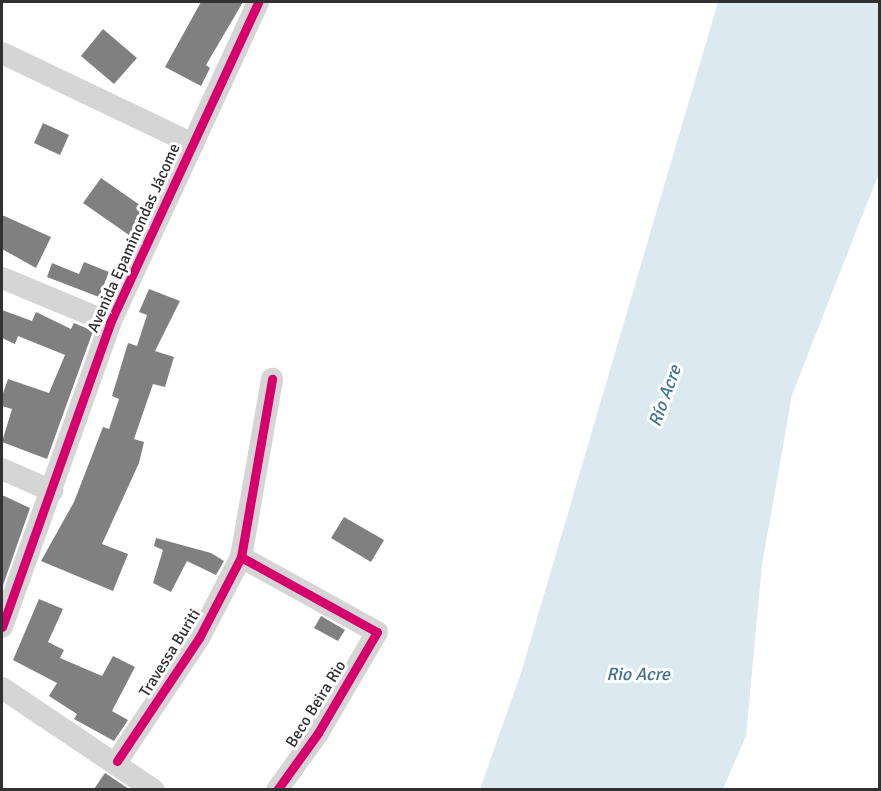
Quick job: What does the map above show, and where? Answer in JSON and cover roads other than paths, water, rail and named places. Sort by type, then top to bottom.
[{"type":"street","name":"Avenida Epaminondas Jácome","points":[[2,627],[110,323],[258,2]]},
{"type":"street","points":[[2,53],[193,144]]},
{"type":"street","points":[[2,278],[110,323]]},
{"type":"street","name":"Travessa Buriti","points":[[117,761],[199,638],[241,557],[272,379]]},
{"type":"street","points":[[2,469],[52,490]]},
{"type":"street","name":"Beco Beira Rio","points":[[241,557],[377,632],[318,733],[277,789]]},
{"type":"street","points":[[2,688],[117,761],[154,789]]},
{"type":"water","name":"Rio Acre","points":[[718,2],[880,2],[879,173],[792,395],[762,565],[746,736],[723,789],[480,789],[521,673]]},
{"type":"water label","name":"Río Acre","points":[[665,396]]}]
